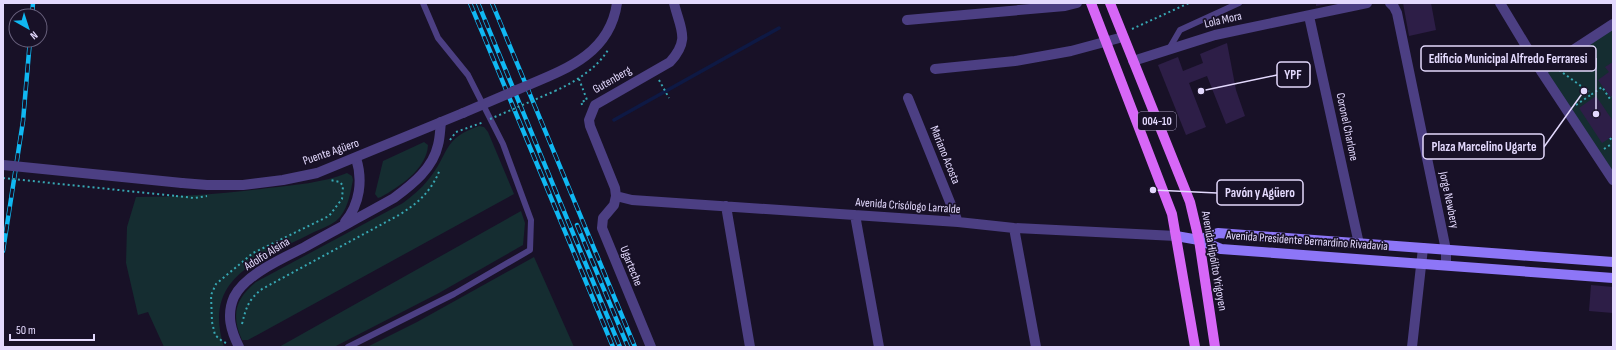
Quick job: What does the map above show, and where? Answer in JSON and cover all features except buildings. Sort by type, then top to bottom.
[{"type":"main road","name":"004-10","points":[[1091,3],[1167,201],[1176,236],[1195,347]]},
{"type":"main road","name":"Avenida Hipólito Yrigoyen","points":[[1110,3],[1190,202],[1199,240],[1215,347]]},
{"type":"main road","name":"Avenida Presidente Bernardino Rivadavia","points":[[1199,240],[1218,233],[1613,262]]},
{"type":"main road","name":"Avenida Crisólogo Larralde","points":[[1176,236],[1199,240]]},
{"type":"main road","name":"Avenida Presidente Bernardino Rivadavia","points":[[1199,240],[1221,249],[1613,278]]},
{"type":"street","name":"Puente Agüero","points":[[3,165],[207,185],[243,185],[283,180],[317,173],[564,70],[584,58],[597,47],[608,30],[616,12],[617,3]]},
{"type":"street","name":"Gutenberg","points":[[589,120],[595,105],[670,62],[680,52],[682,34],[674,3]]},
{"type":"street","points":[[907,20],[1065,6],[1077,3]]},
{"type":"street","name":"Lola Mora","points":[[1133,61],[1215,35],[1367,3]]},
{"type":"street","name":"Jorge Newbery","points":[[1390,3],[1397,13],[1446,250],[1446,265]]},
{"type":"street","points":[[1500,3],[1541,71],[1613,180]]},
{"type":"street","name":"Coronel Charlone","points":[[1309,16],[1359,244]]},
{"type":"street","points":[[1541,71],[1613,24]]},
{"type":"street","points":[[935,69],[1015,61],[1071,51],[1106,42],[1122,34]]},
{"type":"street","name":"Mariano Acosta","points":[[908,98],[958,222]]},
{"type":"street","points":[[589,120],[590,126],[615,188],[616,196]]},
{"type":"street","name":"Adolfo Alsina","points":[[238,344],[230,326],[229,316],[234,296],[242,286],[263,270],[394,198],[417,179],[434,157],[438,145],[441,122]]},
{"type":"street","points":[[344,225],[350,216],[358,196],[360,184],[359,168],[356,158]]},
{"type":"street","name":"Avenida Crisólogo Larralde","points":[[616,196],[632,200],[958,222],[1014,228],[1176,236]]},
{"type":"street","name":"Ugarteche","points":[[616,196],[614,205],[603,218],[602,228],[651,347]]},
{"type":"street","points":[[726,206],[750,347]]},
{"type":"street","points":[[855,215],[879,347]]},
{"type":"street","points":[[1014,228],[1036,347]]},
{"type":"street","points":[[1412,347],[1423,248]]},
{"type":"lane","points":[[348,347],[454,294],[530,250],[531,220],[503,144],[468,75],[438,38],[423,3]]},
{"type":"lane","points":[[1169,49],[1180,30],[1239,3]]},
{"type":"path","points":[[1122,34],[1189,3]]},
{"type":"path","points":[[1552,64],[1592,94]]},
{"type":"path","points":[[579,79],[588,100],[581,102],[589,120]]},
{"type":"path","points":[[663,87],[668,97]]},
{"type":"path","points":[[1567,110],[1602,88],[1610,99],[1613,97]]},
{"type":"path","points":[[490,119],[555,91]]},
{"type":"path","points":[[1610,138],[1613,142]]},
{"type":"path","points":[[3,178],[194,198],[210,196]]},
{"type":"path","points":[[238,344],[227,343],[214,335],[211,295],[216,284],[253,253],[329,216],[342,199],[343,186],[340,182],[332,179],[326,181]]},
{"type":"green space","points":[[1613,24],[1613,180],[1541,71]]},
{"type":"green space","points":[[479,126],[484,127],[488,132],[514,194],[248,340],[242,340],[236,315],[239,301],[249,288],[256,282],[403,203],[428,180],[452,142],[458,136]]},
{"type":"green space","points":[[424,142],[428,145],[423,162],[404,182],[378,198],[375,194],[383,161]]},
{"type":"green space","points":[[347,173],[352,176],[353,180],[351,191],[346,207],[336,221],[257,261],[241,273],[229,286],[221,302],[219,322],[224,347],[164,347],[148,312],[138,315],[126,263],[127,227],[136,197],[202,195],[298,185]]},
{"type":"green space","points":[[521,211],[525,223],[523,245],[439,293],[334,347],[279,347]]},
{"type":"green space","points":[[534,257],[574,347],[367,347],[417,322]]},
{"type":"waterway","points":[[614,120],[779,28]]},
{"type":"railway","points":[[33,3],[33,8]]},
{"type":"railway","points":[[470,3],[613,347]]},
{"type":"railway","points":[[478,3],[620,347]]},
{"type":"railway","points":[[492,3],[635,347]]},
{"type":"railway","points":[[3,251],[23,121],[29,48]]},
{"type":"railway","points":[[577,225],[628,347]]},
{"type":"place","name":"YPF","points":[[1201,91]]},
{"type":"place","name":"Plaza Marcelino Ugarte","points":[[1584,91]]},
{"type":"place","name":"Edificio Municipal Alfredo Ferraresi","points":[[1596,114]]},
{"type":"place","name":"Pavón y Agüero","points":[[1153,190]]}]
